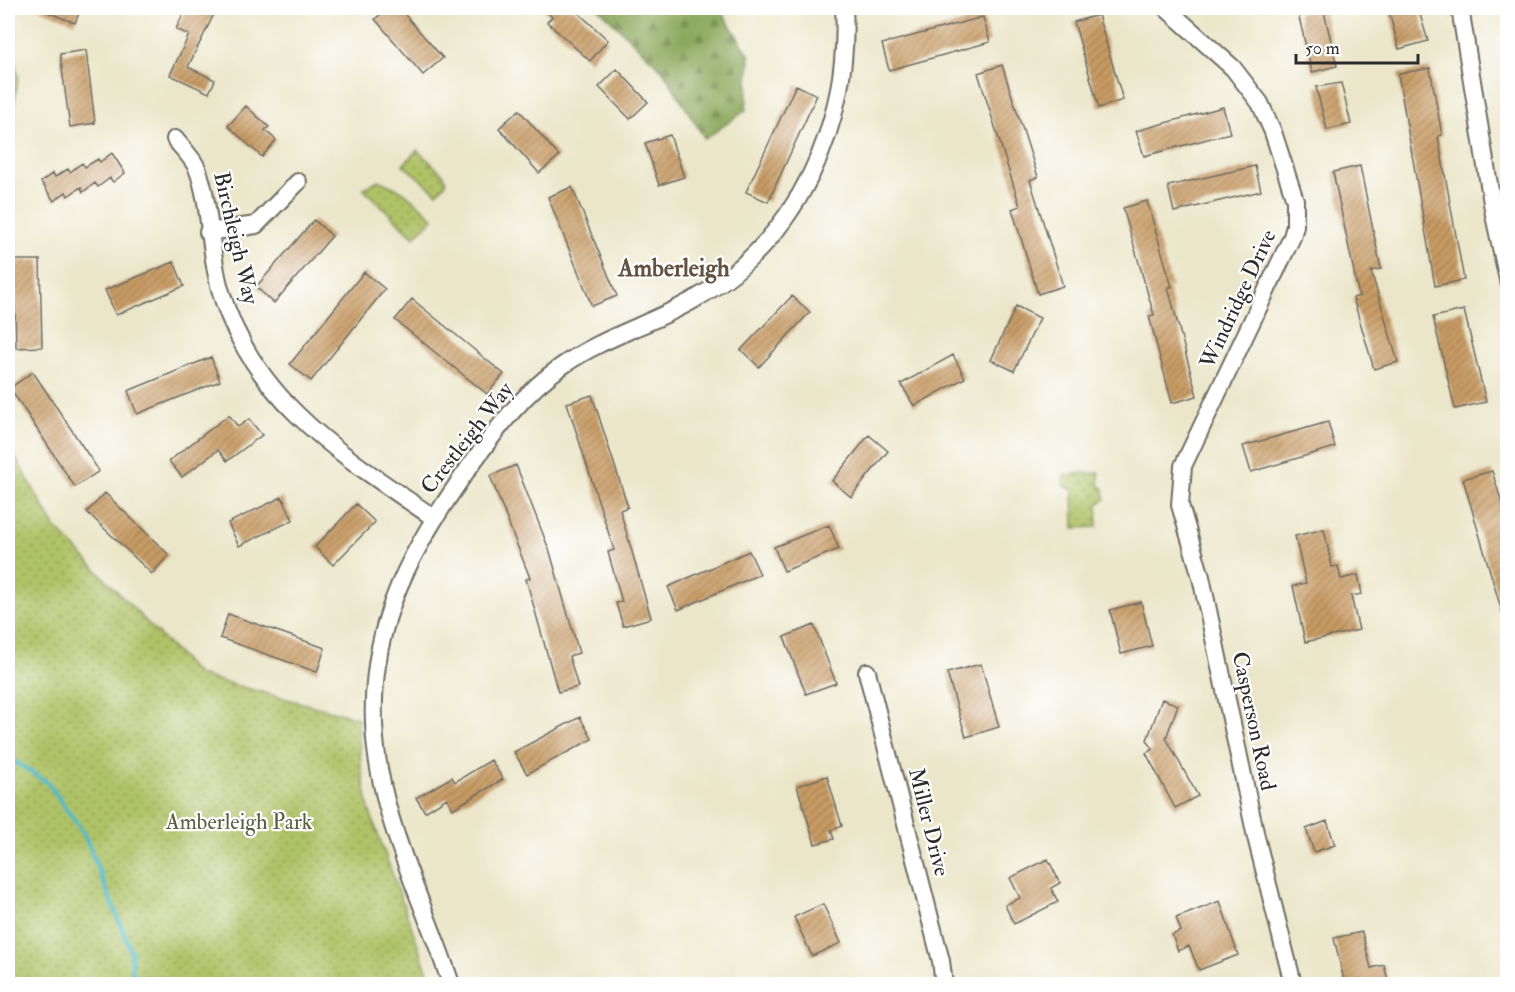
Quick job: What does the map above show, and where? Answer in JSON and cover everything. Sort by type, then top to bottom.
[{"type":"street","name":"Crestleigh Way","points":[[451,984],[390,816],[376,753],[374,721],[378,658],[386,620],[411,555],[434,518],[513,409],[536,386],[590,348],[677,309],[707,292],[736,270],[779,225],[812,174],[835,114],[844,63],[844,8]]},
{"type":"street","name":"Windridge Drive","points":[[1166,8],[1233,68],[1260,103],[1273,132],[1297,211],[1292,237],[1184,466]]},
{"type":"street","points":[[1460,8],[1501,214],[1508,280]]},
{"type":"street","name":"Birchleigh Way","points":[[175,139],[196,168],[203,186],[208,232],[220,290],[228,312],[261,374],[288,407],[319,437],[434,518]]},
{"type":"street","points":[[208,232],[256,225],[298,182]]},
{"type":"street","name":"Casperson Road","points":[[1184,466],[1180,506],[1201,578],[1256,837],[1293,984]]},
{"type":"street","name":"Miller Drive","points":[[867,672],[941,961],[944,984]]},
{"type":"green space","points":[[598,8],[719,8],[750,56],[746,110],[705,139],[663,71]]},
{"type":"green space","points":[[8,25],[18,77],[8,149]]},
{"type":"green space","points":[[417,150],[444,175],[446,183],[437,193],[403,165]]},
{"type":"green space","points":[[378,180],[404,192],[434,218],[414,237],[363,189]]},
{"type":"green space","name":"Amberleigh Park","points":[[8,444],[55,527],[198,675],[358,718],[361,767],[369,809],[432,984],[8,984]]},
{"type":"green space","points":[[1099,473],[1099,485],[1104,489],[1105,499],[1098,504],[1097,527],[1074,528],[1073,490],[1063,485],[1064,476]]},
{"type":"building","points":[[37,8],[81,8],[75,23]]},
{"type":"building","points":[[186,8],[217,8],[188,67],[215,80],[209,93],[170,75],[189,35],[176,29]]},
{"type":"building","points":[[388,8],[399,8],[443,58],[423,75],[375,19]]},
{"type":"building","points":[[542,8],[573,8],[608,40],[590,61],[547,22],[552,17]]},
{"type":"building","points":[[1323,8],[1337,66],[1312,72],[1298,13]]},
{"type":"building","points":[[1388,8],[1418,8],[1428,41],[1399,49]]},
{"type":"building","points":[[1098,15],[1123,100],[1099,108],[1074,22]]},
{"type":"building","points":[[983,17],[990,42],[889,70],[882,44]]},
{"type":"building","points":[[86,50],[95,123],[70,127],[60,54]]},
{"type":"building","points":[[1002,65],[1038,177],[1030,180],[1063,286],[1038,294],[1012,209],[1020,206],[978,73]]},
{"type":"building","points":[[1430,68],[1442,135],[1438,136],[1464,280],[1435,286],[1398,74]]},
{"type":"building","points":[[617,69],[648,102],[630,119],[599,87]]},
{"type":"building","points":[[1341,83],[1351,124],[1327,130],[1316,87]]},
{"type":"building","points":[[796,85],[817,95],[768,202],[746,192]]},
{"type":"building","points":[[246,106],[269,127],[265,130],[276,140],[262,157],[228,126]]},
{"type":"building","points":[[1223,107],[1230,133],[1144,156],[1136,131]]},
{"type":"building","points":[[519,110],[559,156],[539,173],[499,128]]},
{"type":"building","points":[[670,135],[684,177],[659,185],[645,143]]},
{"type":"building","points":[[112,153],[125,173],[113,182],[110,178],[98,187],[95,183],[83,192],[81,187],[68,196],[66,192],[54,201],[41,182],[53,173],[55,177],[68,169],[70,172],[82,163],[85,167],[98,159],[100,162]]},
{"type":"building","points":[[1255,166],[1261,191],[1174,212],[1168,186]]},
{"type":"building","points":[[1360,166],[1381,269],[1371,271],[1398,362],[1374,369],[1353,298],[1359,296],[1333,172]]},
{"type":"building","points":[[572,187],[617,296],[592,306],[548,197]]},
{"type":"building","points":[[1147,201],[1172,287],[1168,287],[1197,396],[1172,403],[1149,316],[1154,315],[1123,208]]},
{"type":"building","points":[[314,220],[332,236],[274,303],[256,287]]},
{"type":"building","points":[[14,260],[40,260],[42,347],[16,348]]},
{"type":"building","points":[[174,262],[184,286],[116,315],[105,290]]},
{"type":"building","points":[[364,272],[385,289],[311,381],[290,364]]},
{"type":"building","points":[[792,296],[810,312],[759,367],[741,350]]},
{"type":"building","points":[[412,299],[504,374],[487,394],[395,320]]},
{"type":"building","points":[[1016,306],[1040,318],[1014,371],[991,360]]},
{"type":"building","points":[[1464,310],[1486,402],[1455,409],[1433,317]]},
{"type":"building","points":[[953,355],[965,378],[914,406],[901,384]]},
{"type":"building","points":[[211,357],[220,381],[137,414],[128,391]]},
{"type":"building","points":[[33,372],[99,471],[75,487],[10,388]]},
{"type":"building","points":[[592,395],[628,507],[620,510],[651,618],[623,626],[616,603],[622,602],[608,552],[614,550],[567,403]]},
{"type":"building","points":[[229,415],[238,427],[249,419],[262,435],[227,461],[218,450],[182,477],[169,461]]},
{"type":"building","points":[[1328,422],[1335,447],[1251,472],[1243,446]]},
{"type":"building","points":[[869,435],[888,451],[851,497],[832,481]]},
{"type":"building","points":[[516,465],[550,552],[579,653],[569,656],[578,687],[558,692],[526,579],[530,578],[490,476]]},
{"type":"building","points":[[1492,471],[1508,523],[1508,619],[1504,619],[1463,479]]},
{"type":"building","points":[[105,493],[169,555],[152,574],[87,512]]},
{"type":"building","points":[[282,497],[293,520],[239,546],[228,523]]},
{"type":"building","points":[[356,504],[375,522],[333,565],[315,547]]},
{"type":"building","points":[[829,525],[839,549],[784,571],[774,547]]},
{"type":"building","points":[[1324,529],[1332,567],[1338,566],[1341,579],[1358,575],[1362,594],[1351,596],[1359,630],[1305,642],[1293,586],[1306,583],[1295,536]]},
{"type":"building","points":[[749,551],[760,574],[678,610],[668,587]]},
{"type":"building","points":[[1141,602],[1152,646],[1121,654],[1110,610]]},
{"type":"building","points":[[228,614],[325,648],[317,672],[220,638]]},
{"type":"building","points":[[814,625],[836,683],[806,694],[784,637]]},
{"type":"building","points":[[981,664],[999,727],[966,737],[947,673]]},
{"type":"building","points":[[1162,699],[1178,705],[1166,738],[1198,796],[1175,808],[1146,753],[1153,749],[1147,740]]},
{"type":"building","points":[[580,717],[592,739],[527,774],[514,752]]},
{"type":"building","points":[[491,760],[503,779],[453,809],[447,798],[425,812],[416,798],[452,777],[455,782]]},
{"type":"building","points":[[827,776],[842,826],[831,830],[834,839],[815,844],[797,786]]},
{"type":"building","points":[[1327,821],[1335,845],[1314,852],[1306,829]]},
{"type":"building","points":[[1048,859],[1060,883],[1051,888],[1058,902],[1014,924],[1005,905],[1020,898],[1010,878]]},
{"type":"building","points":[[1220,901],[1238,955],[1199,970],[1189,946],[1178,951],[1172,935],[1181,931],[1176,918]]},
{"type":"building","points":[[823,904],[841,943],[812,956],[794,917]]},
{"type":"building","points":[[1362,932],[1371,968],[1384,965],[1389,984],[1345,984],[1334,938]]},
{"type":"waterway","points":[[8,757],[48,783],[84,834],[131,951],[133,984]]},
{"type":"district","name":"Amberleigh","points":[[674,268]]}]
